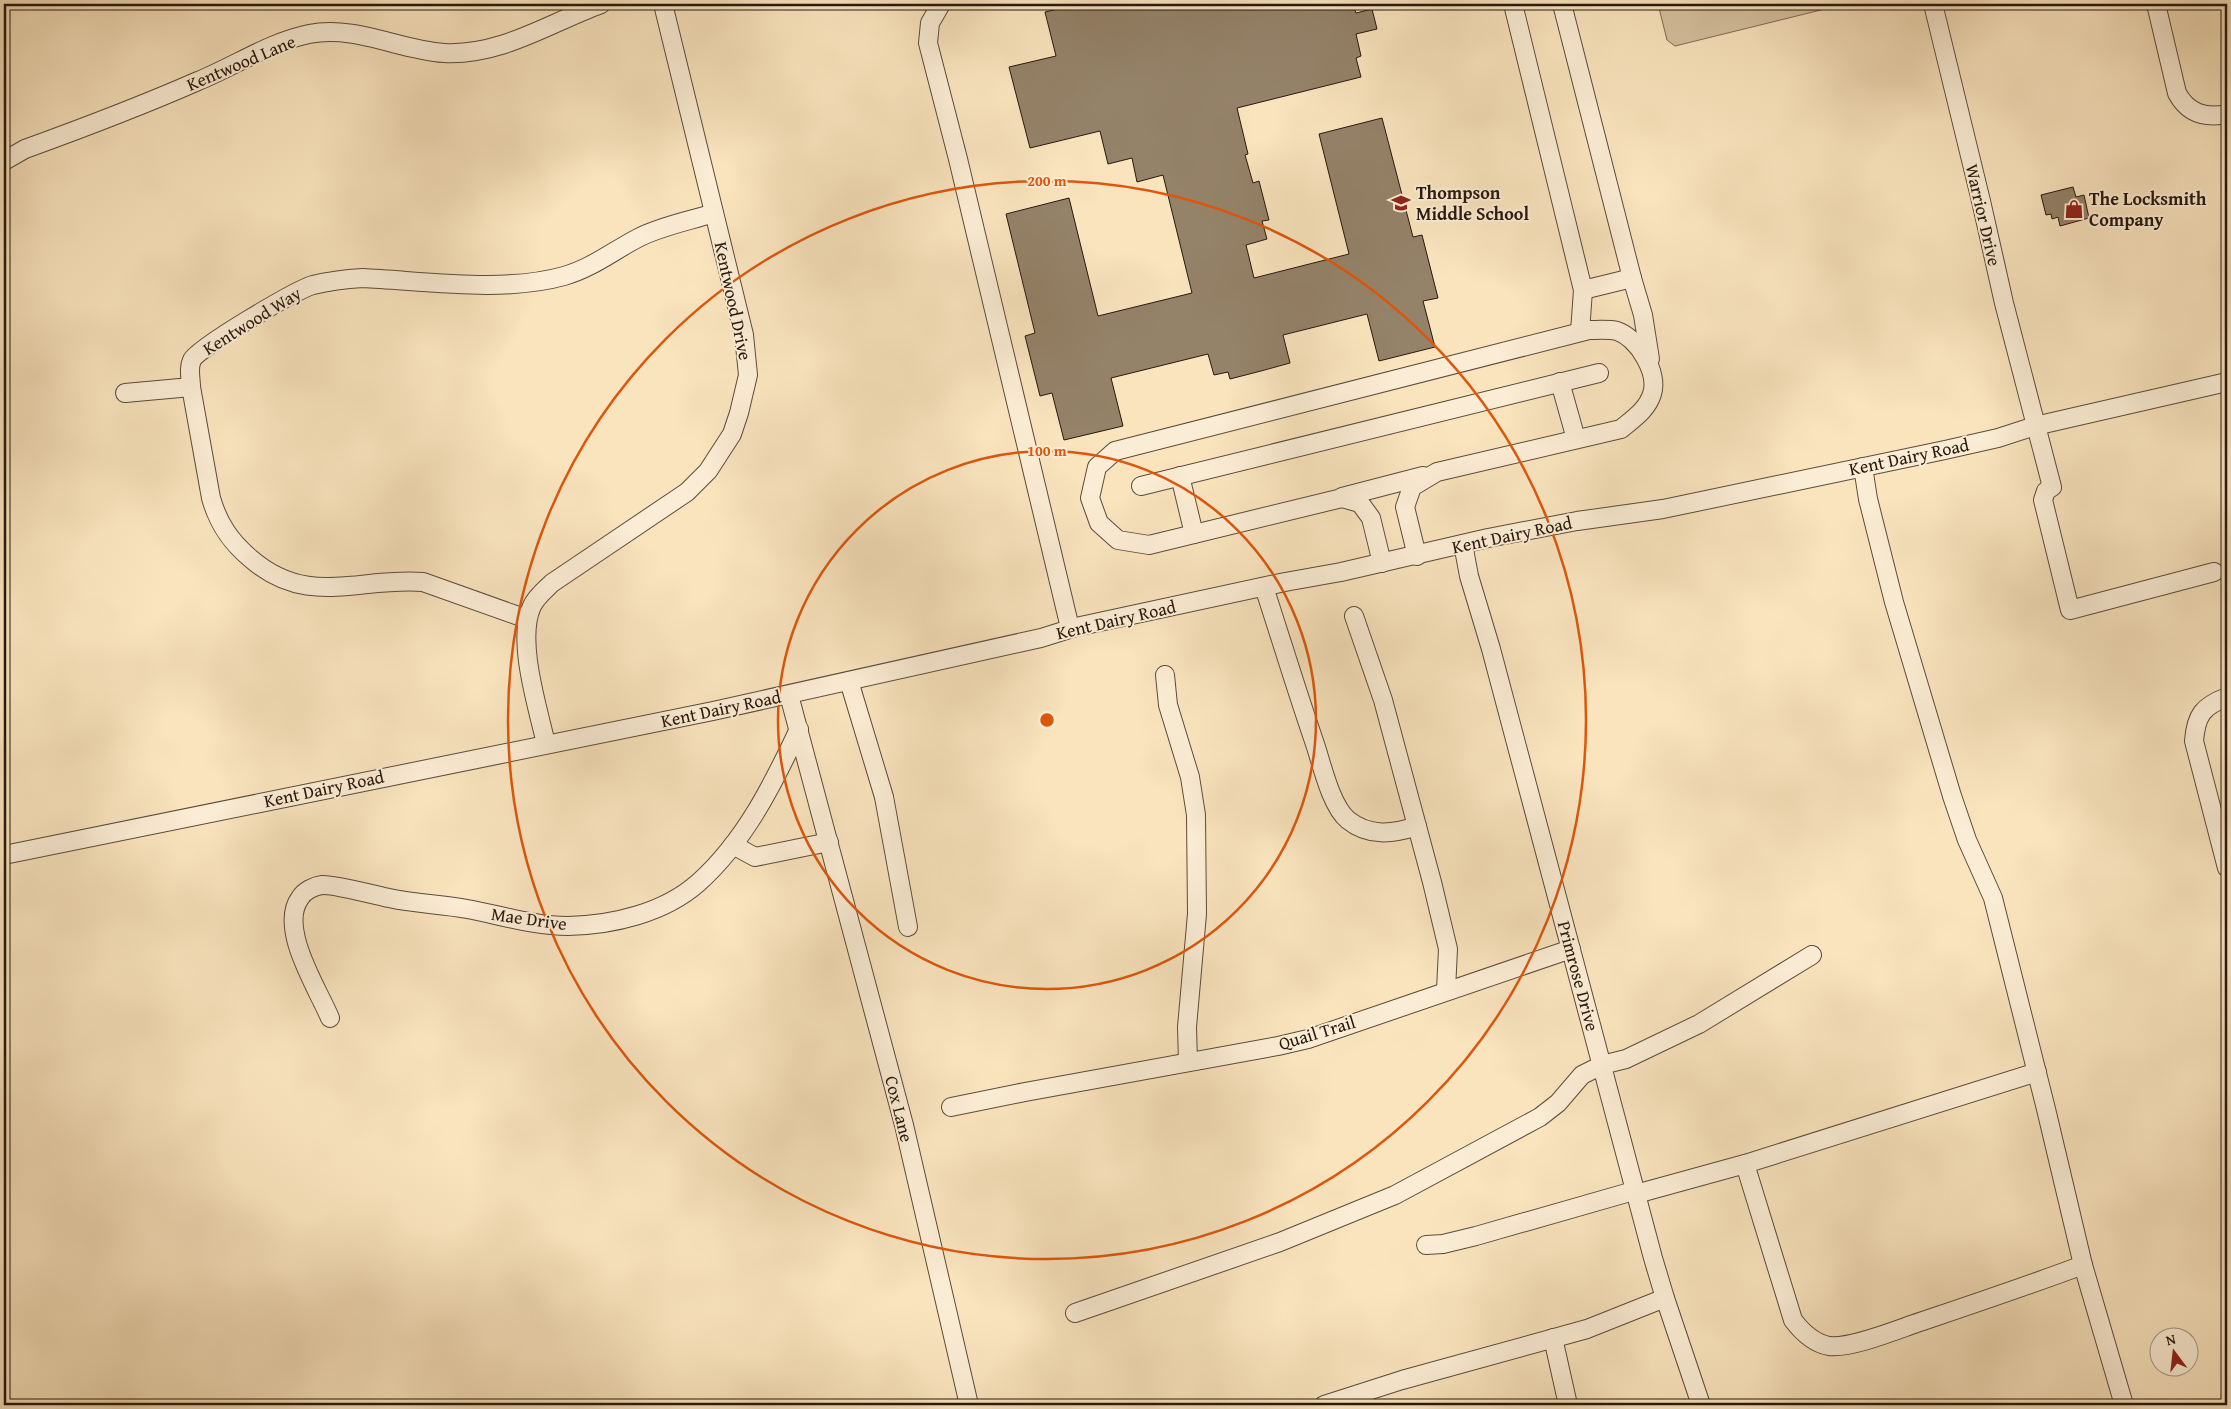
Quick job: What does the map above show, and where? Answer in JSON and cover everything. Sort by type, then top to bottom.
[{"type":"street","name":"Kentwood Lane","points":[[4,161],[26,149],[200,81],[287,41],[309,34],[362,35],[442,52],[476,52],[498,47],[601,4]]},
{"type":"street","name":"Kentwood Drive","points":[[546,744],[526,643],[527,619],[537,598],[552,583],[687,492],[708,471],[721,454],[732,434],[745,393],[748,375],[744,335],[662,4]]},
{"type":"street","points":[[941,4],[930,24],[928,43],[1070,628]]},
{"type":"street","points":[[1513,4],[1583,290],[1580,332]]},
{"type":"street","points":[[1562,4],[1643,315],[1651,367],[1652,394],[1640,414],[1621,429],[1438,472],[1342,498],[1150,545],[1118,540],[1099,523],[1090,498],[1097,467],[1115,451],[1580,332],[1589,330],[1617,331],[1638,345],[1651,367]]},
{"type":"street","name":"Warrior Drive","points":[[1933,4],[2035,426],[2052,487],[2046,491],[2043,500],[2070,610],[2214,572]]},
{"type":"street","points":[[2156,4],[2177,93],[2181,100],[2195,112],[2206,116],[2227,114]]},
{"type":"street","name":"Kentwood Way","points":[[527,619],[423,582],[405,581],[328,588],[284,581],[263,570],[230,538],[216,514],[211,498],[191,387],[190,369],[192,360],[203,350],[275,304],[297,291],[313,285],[354,278],[480,284],[538,282],[564,276],[597,264],[639,237],[714,213]]},
{"type":"street","points":[[1583,290],[1632,278]]},
{"type":"street","points":[[1141,486],[1599,373]]},
{"type":"street","points":[[1560,382],[1576,439]]},
{"type":"street","name":"Kent Dairy Road","points":[[4,856],[789,695],[1041,638],[1070,628],[1382,564],[1463,544],[1577,521],[1663,508],[1863,467],[1989,440],[2035,426],[2227,382]]},
{"type":"street","points":[[125,393],[191,387]]},
{"type":"street","points":[[1863,467],[1868,499],[1894,602],[1952,796],[1967,840],[1993,898],[2083,1265],[2124,1405]]},
{"type":"street","points":[[1417,556],[1405,508],[1412,488],[1438,472]]},
{"type":"street","points":[[1180,476],[1194,534]]},
{"type":"street","points":[[1342,498],[1360,503],[1371,518],[1382,564]]},
{"type":"street","name":"Primrose Drive","points":[[1463,544],[1469,576],[1491,649],[1636,1194],[1665,1298],[1701,1405]]},
{"type":"street","points":[[1264,587],[1324,770],[1342,814],[1357,826],[1376,833],[1396,832],[1417,826]]},
{"type":"street","points":[[1354,616],[1383,700],[1448,949],[1446,990]]},
{"type":"street","points":[[1165,675],[1168,705],[1190,777],[1196,815],[1197,914],[1187,1027],[1188,1062]]},
{"type":"street","points":[[849,682],[884,797],[908,927]]},
{"type":"street","name":"Cox Lane","points":[[789,695],[904,1125],[968,1405]]},
{"type":"street","points":[[2227,697],[2213,702],[2201,713],[2195,727],[2194,741],[2227,868]]},
{"type":"street","name":"Mae Drive","points":[[330,1018],[304,965],[294,931],[296,905],[300,898],[314,887],[324,885],[402,901],[466,909],[515,920],[567,926],[636,916],[658,908],[697,884],[722,859],[756,812],[799,729]]},
{"type":"street","points":[[733,845],[756,858],[829,842]]},
{"type":"street","name":"Quail Trail","points":[[951,1108],[1308,1039],[1446,990],[1570,949]]},
{"type":"street","points":[[1075,1313],[1280,1242],[1395,1195],[1540,1117],[1558,1103],[1582,1075],[1602,1065],[1626,1060],[1699,1024],[1812,955]]},
{"type":"street","points":[[1426,1246],[1468,1238],[1630,1192],[1636,1194],[1745,1164],[2037,1072]]},
{"type":"street","points":[[1745,1164],[1793,1320],[1804,1334],[1829,1346],[1838,1346],[1880,1336],[2029,1286],[2083,1265]]},
{"type":"street","points":[[1324,1405],[1346,1402],[1587,1329],[1665,1298]]},
{"type":"street","points":[[1553,1338],[1568,1405]]},
{"type":"shaded area","points":[[1658,4],[1833,4],[1829,8],[1675,46],[1667,40]]},
{"type":"building","points":[[1078,4],[1353,4],[1356,13],[1372,9],[1377,29],[1356,34],[1361,56],[1356,58],[1361,77],[1237,108],[1248,154],[1245,155],[1253,183],[1259,181],[1269,220],[1262,221],[1267,239],[1246,245],[1254,278],[1349,254],[1319,134],[1382,118],[1413,237],[1422,235],[1438,298],[1423,301],[1435,347],[1379,361],[1367,314],[1283,335],[1290,363],[1230,379],[1228,372],[1214,375],[1208,354],[1111,378],[1123,426],[1064,440],[1052,393],[1040,396],[1025,336],[1035,333],[1006,214],[1069,198],[1098,316],[1192,293],[1163,175],[1137,182],[1132,158],[1108,164],[1100,131],[1030,148],[1009,67],[1056,56],[1045,12]]},
{"type":"building","points":[[2073,187],[2076,197],[2084,195],[2089,218],[2060,226],[2058,217],[2052,219],[2051,214],[2046,215],[2041,195]]},
{"type":"place","name":"Thompson Middle School","points":[[1401,203]]},
{"type":"place","name":"The Locksmith Company","points":[[2074,209]]}]
